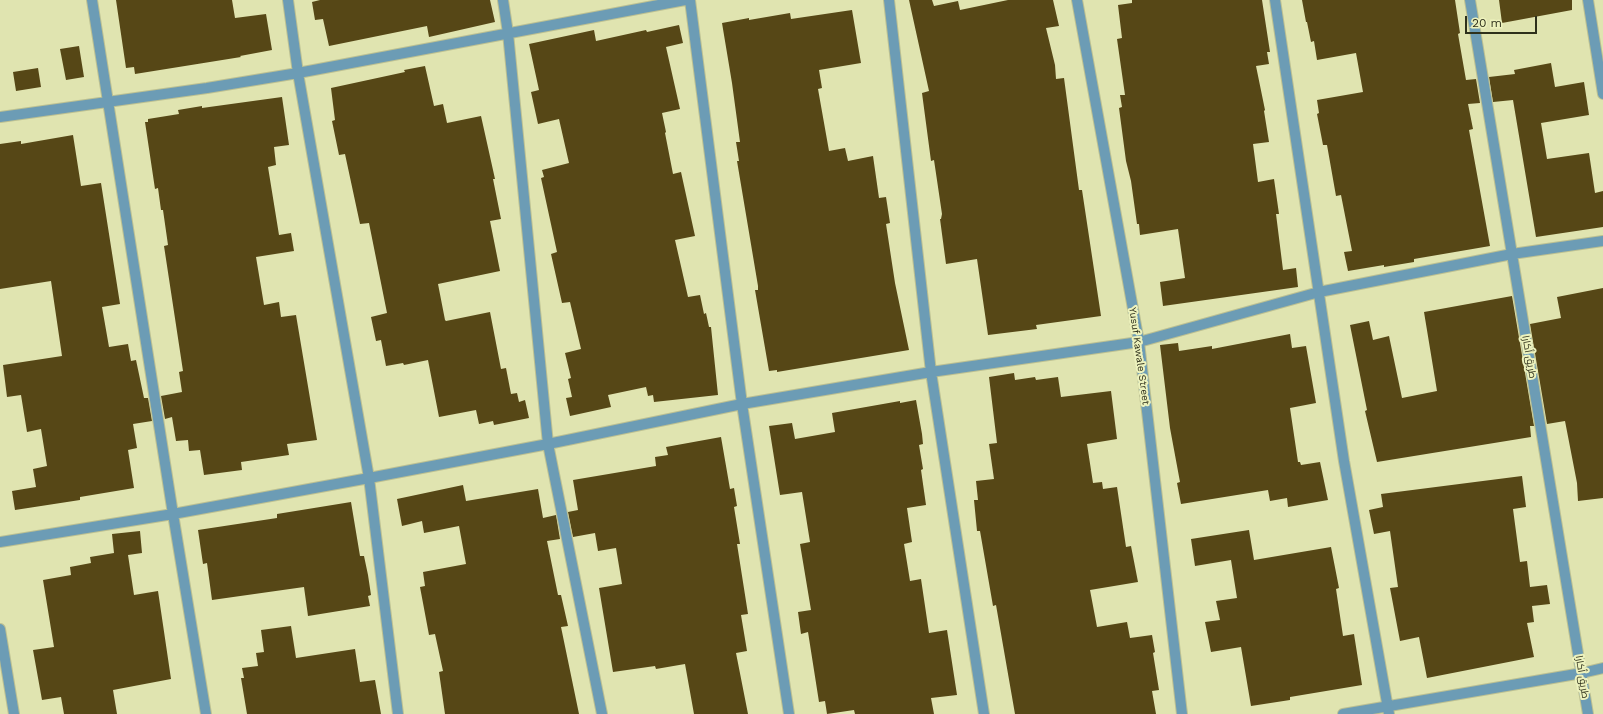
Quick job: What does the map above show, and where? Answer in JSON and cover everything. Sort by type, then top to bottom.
[{"type":"street","points":[[92,0],[206,714]]},
{"type":"street","points":[[288,0],[298,73],[369,478],[398,714]]},
{"type":"street","points":[[503,0],[508,33],[548,444],[602,714]]},
{"type":"street","points":[[0,117],[207,88],[298,73],[685,0]]},
{"type":"street","points":[[690,0],[742,404],[789,714]]},
{"type":"street","points":[[890,0],[931,372],[984,714]]},
{"type":"street","name":"Yusuf Kawale Street","points":[[1077,0],[1139,342],[1182,714]]},
{"type":"street","points":[[1275,0],[1344,461],[1388,710]]},
{"type":"street","name":"طريق أكارا","points":[[1470,0],[1588,714]]},
{"type":"street","points":[[1588,0],[1603,94]]},
{"type":"street","points":[[0,542],[173,514],[369,478],[548,444],[742,404],[931,372],[1139,342],[1319,292],[1512,254],[1603,241]]},
{"type":"street","points":[[0,629],[14,714]]},
{"type":"street","points":[[1343,714],[1388,710],[1603,668]]},
{"type":"building","points":[[116,0],[232,0],[235,18],[266,14],[272,50],[240,56],[241,57],[135,74],[134,67],[126,68]]},
{"type":"building","points":[[320,0],[490,0],[495,22],[429,37],[427,26],[329,46],[323,19],[315,20],[312,2]]},
{"type":"building","points":[[909,0],[932,0],[934,6],[958,1],[960,10],[1008,0],[1053,0],[1059,26],[1046,28],[1055,65],[1056,79],[1064,78],[1079,190],[1082,190],[1101,316],[1036,325],[1037,329],[988,335],[977,259],[946,264],[940,219],[942,214],[934,160],[931,161],[922,93],[929,91]]},
{"type":"building","points":[[1132,0],[1262,0],[1270,52],[1267,52],[1269,64],[1256,66],[1265,110],[1269,142],[1253,144],[1258,182],[1274,179],[1279,214],[1276,214],[1283,270],[1296,268],[1298,287],[1163,306],[1160,282],[1185,278],[1178,229],[1140,235],[1139,224],[1137,224],[1131,181],[1126,161],[1119,108],[1122,107],[1120,95],[1125,95],[1117,39],[1122,38],[1118,5],[1132,3]]},
{"type":"building","points":[[1302,0],[1455,0],[1460,33],[1458,34],[1466,80],[1476,79],[1480,103],[1468,104],[1473,129],[1469,130],[1490,246],[1414,259],[1414,262],[1348,271],[1344,252],[1352,251],[1341,195],[1336,196],[1327,145],[1323,145],[1317,114],[1319,113],[1317,100],[1363,92],[1356,53],[1317,60],[1314,41],[1311,42]]},
{"type":"building","points":[[1499,0],[1572,0],[1572,10],[1502,23]]},
{"type":"building","points":[[852,10],[861,63],[819,70],[822,88],[818,89],[829,151],[845,148],[848,161],[873,156],[879,198],[886,197],[890,223],[886,224],[895,283],[909,350],[777,372],[777,370],[769,371],[755,290],[758,290],[758,286],[737,161],[739,161],[736,142],[740,142],[722,23],[790,13],[791,19]]},
{"type":"building","points":[[679,25],[683,43],[666,47],[680,109],[662,113],[673,174],[681,172],[695,236],[675,240],[688,297],[700,295],[704,314],[706,313],[709,327],[711,327],[718,395],[654,402],[653,395],[648,396],[646,387],[608,395],[611,407],[570,416],[566,398],[572,397],[568,379],[571,378],[565,353],[581,349],[570,302],[562,303],[551,254],[557,252],[541,178],[544,177],[542,170],[569,163],[559,119],[538,124],[531,92],[539,90],[529,44],[594,30],[596,41],[646,30],[647,32]]},
{"type":"building","points":[[79,46],[84,77],[66,80],[60,49]]},
{"type":"building","points":[[1551,63],[1555,87],[1584,82],[1589,115],[1541,123],[1547,159],[1589,153],[1595,193],[1603,191],[1603,227],[1536,237],[1513,100],[1493,102],[1489,77],[1515,74],[1514,70]]},
{"type":"building","points":[[425,66],[434,106],[443,104],[447,123],[481,116],[495,179],[493,179],[501,219],[490,221],[500,271],[438,284],[445,320],[490,312],[501,369],[506,368],[511,394],[517,393],[519,402],[525,400],[529,418],[494,425],[493,421],[479,424],[476,410],[439,417],[428,360],[404,365],[403,363],[386,366],[381,340],[376,341],[371,317],[387,313],[369,223],[360,224],[345,154],[339,155],[332,121],[335,120],[331,88],[405,72],[404,70]]},
{"type":"building","points":[[38,68],[41,87],[16,91],[13,72]]},
{"type":"building","points":[[282,97],[289,145],[274,147],[276,165],[268,167],[279,235],[291,233],[294,251],[256,257],[264,305],[279,302],[281,317],[296,315],[317,440],[287,444],[289,455],[241,462],[242,470],[204,475],[200,450],[189,451],[188,440],[176,441],[172,417],[165,419],[161,396],[182,392],[179,372],[183,371],[164,246],[168,245],[163,210],[161,210],[158,188],[155,189],[145,122],[148,122],[148,119],[179,114],[178,110]]},
{"type":"building","points":[[73,135],[81,186],[101,183],[120,304],[102,307],[109,347],[128,344],[131,361],[136,360],[144,398],[148,398],[152,421],[133,424],[137,448],[128,450],[134,488],[80,497],[80,500],[15,510],[12,491],[36,487],[33,469],[47,466],[41,429],[27,432],[21,395],[7,397],[3,365],[62,356],[51,281],[0,289],[0,144],[21,141],[21,144]]},
{"type":"building","points":[[1603,288],[1603,498],[1578,501],[1577,483],[1565,421],[1547,424],[1530,324],[1561,318],[1557,297]]},
{"type":"building","points":[[1512,296],[1534,426],[1530,426],[1531,437],[1377,462],[1365,411],[1367,410],[1350,325],[1369,321],[1373,340],[1389,336],[1402,398],[1437,391],[1424,312]]},
{"type":"building","points":[[1290,334],[1292,348],[1306,346],[1316,403],[1290,408],[1298,462],[1300,462],[1301,465],[1320,462],[1328,500],[1288,507],[1287,498],[1270,501],[1268,490],[1181,504],[1177,483],[1180,482],[1170,428],[1160,345],[1178,343],[1179,351],[1212,346],[1212,349]]},
{"type":"building","points":[[1014,373],[1015,380],[1035,377],[1036,380],[1058,377],[1061,397],[1111,391],[1117,439],[1087,444],[1093,483],[1102,482],[1103,489],[1117,487],[1126,547],[1131,546],[1138,582],[1090,590],[1097,627],[1127,622],[1130,638],[1152,635],[1155,652],[1153,653],[1159,690],[1152,691],[1156,714],[1015,714],[996,605],[993,606],[980,531],[977,531],[974,500],[978,500],[976,481],[994,479],[989,444],[997,443],[989,377]]},
{"type":"building","points":[[916,400],[923,444],[919,445],[926,505],[907,508],[912,542],[904,544],[910,581],[921,579],[929,633],[947,630],[957,695],[931,698],[934,714],[855,714],[854,710],[827,714],[825,701],[819,702],[808,632],[801,634],[798,612],[811,610],[800,544],[810,542],[802,492],[780,495],[769,426],[792,423],[795,439],[835,432],[832,413],[900,401],[900,403]]},
{"type":"building","points":[[721,437],[730,489],[734,488],[737,506],[734,507],[740,544],[737,544],[748,614],[741,615],[747,651],[736,653],[748,714],[694,714],[685,664],[656,669],[655,666],[613,672],[599,588],[622,584],[616,548],[598,551],[595,533],[573,537],[568,512],[578,510],[573,480],[656,466],[655,457],[668,455],[666,447]]},
{"type":"building","points":[[1522,476],[1526,507],[1513,509],[1520,562],[1527,561],[1530,587],[1547,585],[1550,604],[1532,606],[1534,622],[1527,623],[1534,657],[1427,678],[1419,637],[1400,641],[1390,588],[1398,587],[1390,531],[1374,534],[1369,510],[1383,507],[1381,494]]},
{"type":"building","points":[[463,485],[466,501],[538,489],[543,518],[556,515],[560,539],[547,541],[558,595],[561,595],[568,626],[561,627],[579,714],[445,714],[439,672],[443,671],[435,634],[429,635],[420,587],[425,586],[423,572],[466,564],[459,526],[424,533],[422,521],[402,526],[397,499]]},
{"type":"building","points":[[351,502],[360,556],[364,556],[368,575],[371,595],[368,596],[370,606],[308,616],[304,587],[212,600],[207,563],[203,564],[198,530],[277,518],[277,514]]},
{"type":"building","points":[[1249,530],[1254,560],[1331,547],[1339,588],[1336,589],[1343,636],[1354,634],[1362,685],[1290,697],[1290,700],[1251,706],[1241,647],[1211,652],[1205,622],[1220,620],[1216,601],[1237,598],[1231,560],[1195,566],[1191,539]]},
{"type":"building","points":[[140,531],[142,553],[128,555],[134,595],[158,591],[171,679],[113,690],[117,714],[64,714],[61,697],[42,700],[33,650],[54,647],[43,580],[71,575],[70,567],[91,563],[90,557],[114,553],[112,534]]},
{"type":"building","points":[[291,626],[296,658],[355,649],[360,682],[375,680],[381,714],[247,714],[241,678],[244,678],[242,668],[258,666],[256,653],[264,652],[261,630]]}]
